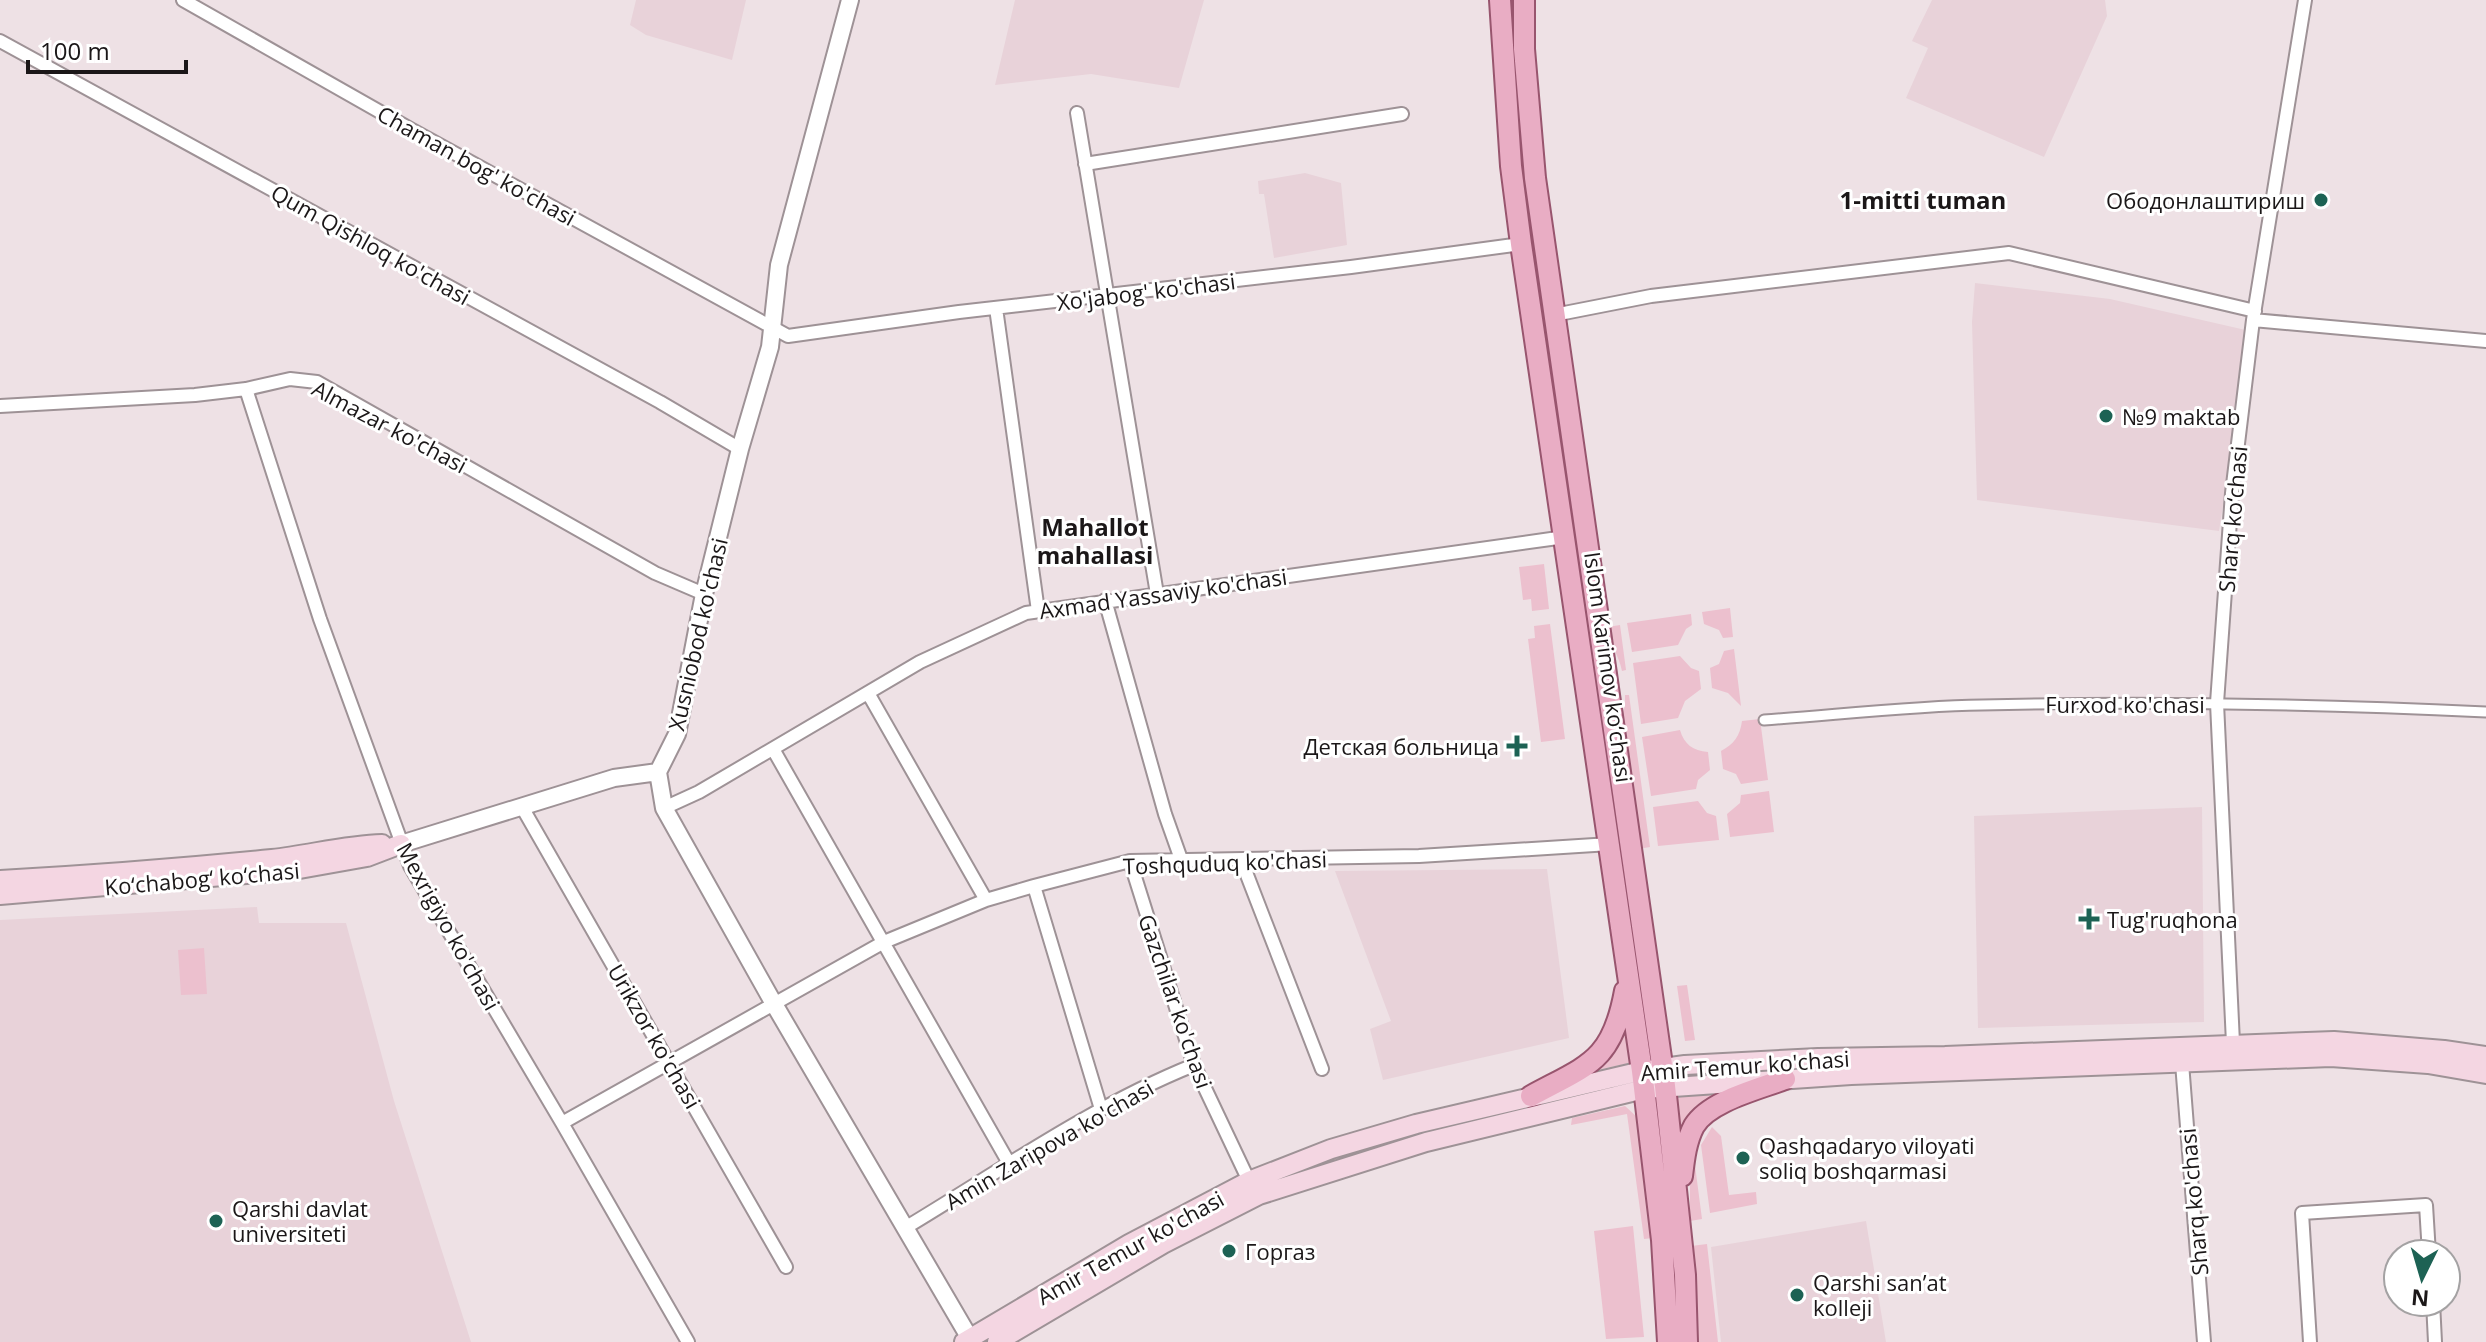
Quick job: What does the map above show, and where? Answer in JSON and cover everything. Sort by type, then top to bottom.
[{"type":"main road","name":"Islom Karimov ko‘chasi","points":[[1500,0],[1513,180],[1521,244],[1627,976],[1653,1078],[1679,1208],[1687,1342]]},
{"type":"main road","name":"Islom Karimov ko‘chasi","points":[[1524,0],[1524,49],[1535,178],[1653,1078],[1668,1342]]},
{"type":"main road","points":[[1513,180],[1526,186],[1535,178]]},
{"type":"main road","name":"Ko‘chabog‘ ko‘chasi","points":[[0,880],[195,866],[295,856],[362,845],[401,844]]},
{"type":"main road","name":"Ko‘chabog‘ ko‘chasi","points":[[0,895],[294,870],[367,857],[401,844]]},
{"type":"main road","points":[[1531,1096],[1582,1068],[1609,1044],[1617,1027],[1627,976]]},
{"type":"main road","name":"Amir Temur ko'chasi","points":[[969,1341],[1129,1244],[1249,1181],[1331,1149],[1531,1096],[1818,1058],[2334,1041],[2486,1056]]},
{"type":"main road","name":"Amir Temur ko'chasi","points":[[997,1342],[1163,1244],[1259,1195],[1426,1142],[1653,1078],[1785,1079],[2331,1057],[2428,1064],[2486,1074]]},
{"type":"main road","points":[[1679,1208],[1685,1150],[1695,1125],[1722,1103],[1785,1079]]},
{"type":"street","name":"Chaman bog' ko'chasi","points":[[183,0],[412,130],[772,327]]},
{"type":"street","name":"Xusniobod ko'chasi","points":[[658,772],[677,734],[704,594],[740,449],[770,347],[779,265],[850,0]]},
{"type":"street","name":"Sharq ko‘chasi","points":[[2233,1043],[2217,703],[2232,493],[2254,316],[2305,0]]},
{"type":"street","name":"Qum Qishloq ko'chasi","points":[[0,41],[660,402],[740,449]]},
{"type":"street","points":[[1077,113],[1157,594]]},
{"type":"street","points":[[1085,164],[1402,114]]},
{"type":"street","name":"Xo'jabog' ko'chasi","points":[[772,327],[788,336],[1521,244]]},
{"type":"street","points":[[1554,315],[1651,296],[2009,253],[2254,316],[2486,341]]},
{"type":"street","points":[[996,308],[1038,611]]},
{"type":"street","name":"Almazar ko'chasi","points":[[0,406],[195,395],[246,389],[290,379],[317,382],[655,573],[704,594]]},
{"type":"street","name":"Mexrigiyo ko'chasi","points":[[246,389],[320,619],[410,866],[688,1342]]},
{"type":"street","name":"Axmad Yassaviy ko'chasi","points":[[664,808],[699,792],[920,662],[1026,613],[1565,537]]},
{"type":"street","points":[[1105,600],[1165,814],[1182,862]]},
{"type":"street","points":[[868,693],[986,900]]},
{"type":"street","name":"Furxod ko'chasi","points":[[1764,720],[1979,705],[2217,703],[2486,712]]},
{"type":"street","points":[[773,749],[1010,1165]]},
{"type":"street","points":[[658,772],[664,808],[969,1341]]},
{"type":"street","name":"Ko‘chabog‘ ko‘chasi","points":[[401,844],[614,778],[658,772]]},
{"type":"street","name":"Urikzor ko'chasi","points":[[522,807],[786,1267]]},
{"type":"street","name":"Toshquduq ko'chasi","points":[[562,1123],[884,942],[986,900],[1034,886],[1130,861],[1419,856],[1610,844]]},
{"type":"street","points":[[1245,860],[1247,875],[1322,1069]]},
{"type":"street","name":"Gazchilar ko'chasi","points":[[1130,861],[1194,1065],[1249,1181]]},
{"type":"street","points":[[1034,886],[1101,1109]]},
{"type":"street","name":"Sharq ko'chasi","points":[[2182,1063],[2204,1342]]},
{"type":"street","name":"Amin Zaripova ko'chasi","points":[[905,1228],[1101,1109],[1194,1065]]},
{"type":"street","points":[[2310,1342],[2302,1213],[2426,1205],[2428,1238]]},
{"type":"street","points":[[2434,1318],[2435,1342]]},
{"type":"shaded area","points":[[636,0],[746,0],[732,60],[646,35],[630,25]]},
{"type":"shaded area","points":[[1015,0],[1204,0],[1179,88],[1091,74],[995,85]]},
{"type":"shaded area","points":[[1932,0],[2105,0],[2107,16],[2044,157],[1906,98],[1928,48],[1912,41]]},
{"type":"shaded area","points":[[1305,173],[1341,183],[1347,245],[1274,258],[1264,194],[1259,194],[1258,181]]},
{"type":"shaded area","name":"№9 maktab","points":[[1975,283],[2110,299],[2250,331],[2219,531],[1977,500],[1972,322]]},
{"type":"shaded area","points":[[1544,564],[1549,609],[1532,611],[1531,599],[1523,600],[1519,567]]},
{"type":"shaded area","points":[[1730,608],[1733,637],[1723,638],[1719,630],[1704,624],[1702,612]]},
{"type":"shaded area","points":[[1691,614],[1692,625],[1686,629],[1678,645],[1632,652],[1627,623]]},
{"type":"shaded area","points":[[1550,624],[1565,739],[1541,742],[1528,639],[1535,638],[1534,626]]},
{"type":"shaded area","points":[[1620,625],[1626,670],[1622,671],[1608,627]]},
{"type":"shaded area","points":[[1734,649],[1741,706],[1728,693],[1712,688],[1710,668],[1719,664],[1724,651]]},
{"type":"shaded area","points":[[1680,656],[1691,668],[1699,671],[1701,689],[1685,701],[1678,718],[1641,724],[1633,663]]},
{"type":"shaded area","points":[[1625,695],[1629,695],[1650,847],[1638,849],[1620,720]]},
{"type":"shaded area","points":[[1760,719],[1768,780],[1741,784],[1736,774],[1723,769],[1721,751],[1736,739],[1742,721]]},
{"type":"shaded area","points":[[1680,730],[1690,746],[1708,752],[1710,770],[1698,780],[1696,789],[1651,796],[1642,737]]},
{"type":"shaded area","points":[[1769,791],[1774,832],[1730,837],[1727,814],[1740,803],[1741,795]]},
{"type":"shaded area","points":[[1698,801],[1707,813],[1716,816],[1719,840],[1658,846],[1653,807]]},
{"type":"shaded area","name":"Tug'ruqhona","points":[[2202,807],[2204,1022],[1978,1028],[1974,816]]},
{"type":"shaded area","points":[[1547,869],[1569,1038],[1383,1080],[1370,1029],[1391,1021],[1335,871]]},
{"type":"shaded area","name":"Qarshi davlat universiteti","points":[[257,907],[259,923],[346,923],[394,1101],[471,1342],[0,1342],[0,920]]},
{"type":"shaded area","points":[[204,948],[207,994],[181,995],[178,950]]},
{"type":"shaded area","points":[[1687,985],[1695,1040],[1685,1041],[1677,986]]},
{"type":"shaded area","points":[[1624,1019],[1630,1063],[1587,1072]]},
{"type":"shaded area","points":[[1733,1093],[1681,1150],[1675,1096]]},
{"type":"shaded area","points":[[1625,1106],[1637,1117],[1653,1238],[1644,1239],[1627,1114],[1571,1125],[1572,1118]]},
{"type":"shaded area","points":[[1712,1127],[1721,1136],[1729,1195],[1756,1192],[1757,1204],[1710,1213],[1701,1145]]},
{"type":"shaded area","points":[[1693,1150],[1702,1219],[1690,1221],[1690,1163]]},
{"type":"shaded area","name":"Qarshi san’at kolleji","points":[[1866,1221],[1886,1342],[1721,1342],[1711,1247]]},
{"type":"shaded area","points":[[1633,1226],[1644,1337],[1606,1339],[1594,1231]]},
{"type":"shaded area","points":[[1707,1244],[1718,1342],[1697,1342],[1691,1246]]},
{"type":"place","name":"Ободонлаштириш","points":[[2321,200]]},
{"type":"place","name":"№9 maktab","points":[[2106,416]]},
{"type":"place","name":"Детская больница","points":[[1517,746]]},
{"type":"place","name":"Tug'ruqhona","points":[[2089,919]]},
{"type":"place","name":"Qashqadaryo viloyati soliq boshqarmasi","points":[[1743,1158]]},
{"type":"place","name":"Qarshi davlat universiteti","points":[[216,1221]]},
{"type":"place","name":"Горгаз","points":[[1229,1251]]},
{"type":"place","name":"Qarshi san’at kolleji","points":[[1797,1295]]},
{"type":"district","name":"1-mitti tuman","points":[[1923,199]]},
{"type":"district","name":"Mahallot mahallasi","points":[[1095,540]]}]
